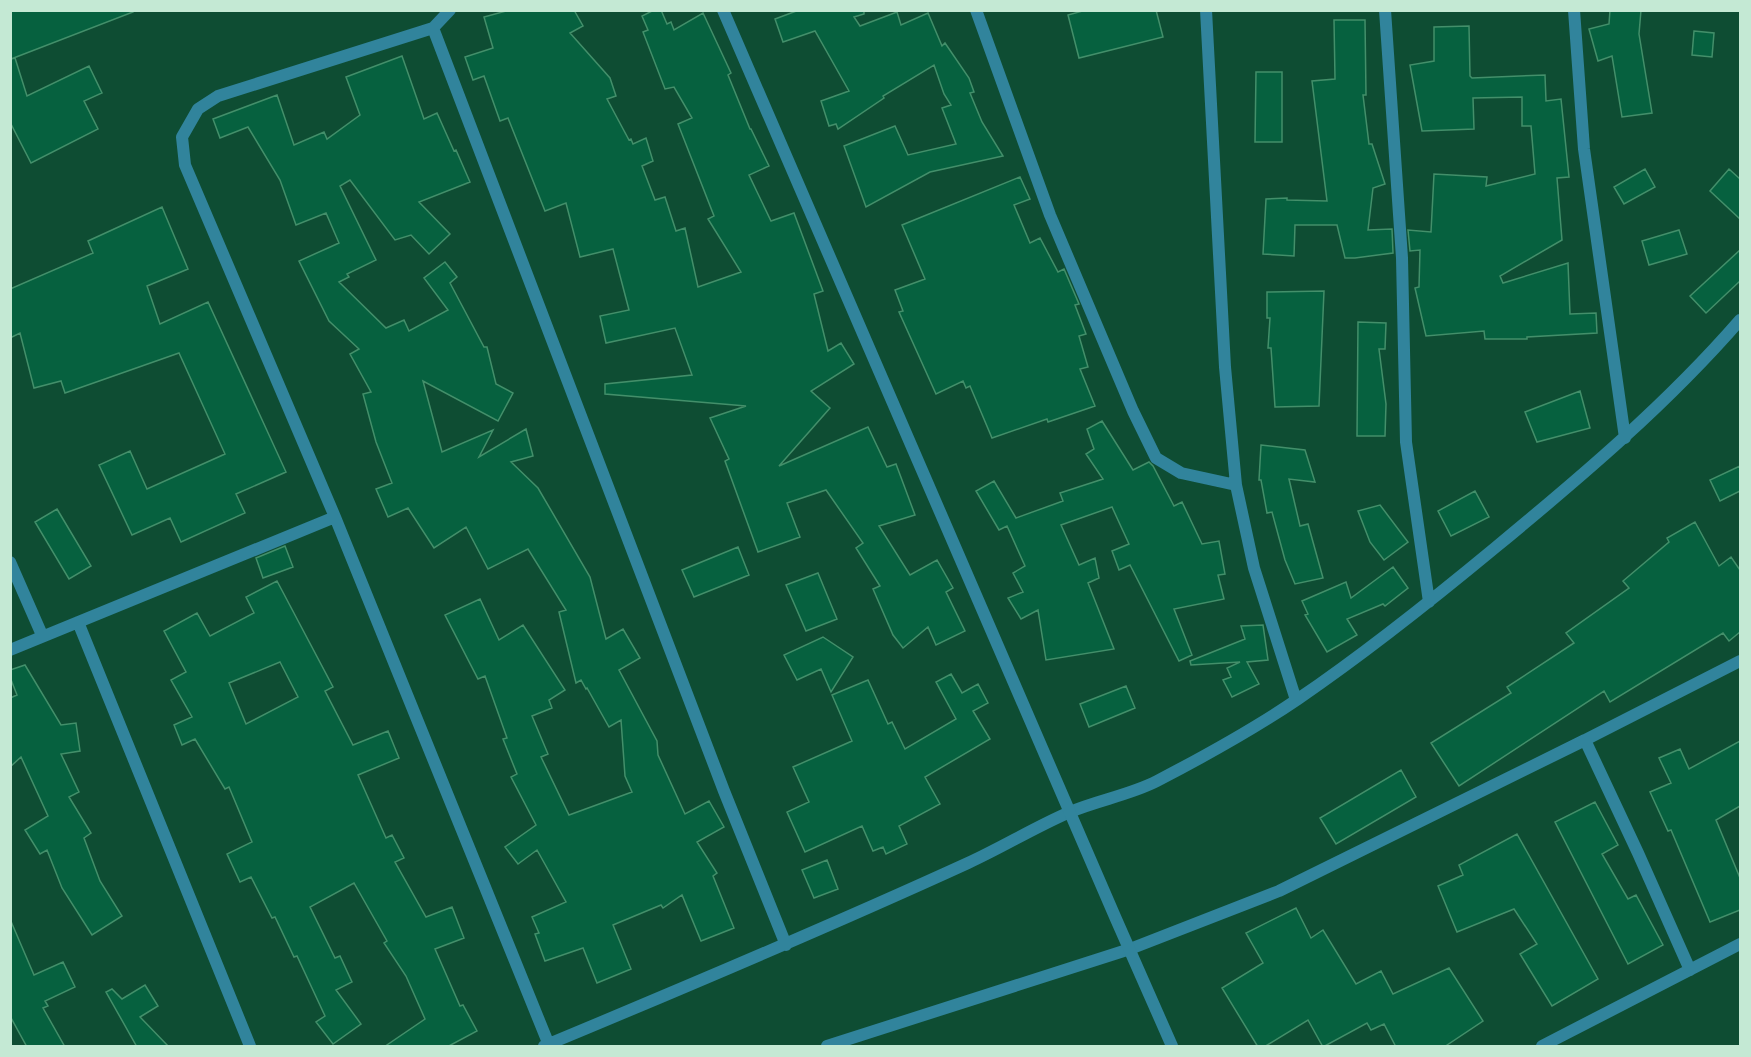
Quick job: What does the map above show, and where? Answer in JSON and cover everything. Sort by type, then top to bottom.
[{"type":"street","points":[[450,10],[433,28],[218,96],[198,110],[182,137],[186,165],[335,517],[546,1046],[786,945],[970,862],[1070,812],[1153,784],[1236,737],[1296,700],[1429,602],[1625,438],[1687,378],[1740,320]]},
{"type":"street","points":[[723,10],[1172,1047]]},
{"type":"street","points":[[976,10],[1050,215],[1133,411],[1156,458],[1180,473],[1236,485]]},
{"type":"street","points":[[1206,10],[1224,355],[1236,485],[1254,568],[1296,700]]},
{"type":"street","points":[[1385,10],[1401,258],[1406,442],[1429,602]]},
{"type":"street","points":[[1574,10],[1584,149],[1625,438]]},
{"type":"street","points":[[433,28],[724,791],[786,945]]},
{"type":"street","points":[[10,650],[335,517]]},
{"type":"street","points":[[10,562],[42,635]]},
{"type":"street","points":[[78,622],[250,1047]]},
{"type":"street","points":[[827,1047],[1130,949],[1279,891],[1740,661]]},
{"type":"street","points":[[1585,740],[1690,970]]},
{"type":"street","points":[[1542,1047],[1740,944]]},
{"type":"building","points":[[10,10],[133,10],[133,12],[11,59],[15,58],[27,96],[89,66],[102,93],[84,101],[98,129],[31,163],[10,122]]},
{"type":"building","points":[[574,10],[583,26],[570,33],[610,78],[616,96],[607,99],[629,140],[631,139],[633,144],[646,138],[653,161],[642,166],[655,200],[665,197],[676,231],[685,228],[698,287],[741,272],[708,219],[714,216],[678,124],[692,118],[674,87],[665,89],[643,32],[648,30],[642,16],[654,10],[661,10],[667,24],[671,22],[674,30],[703,13],[731,73],[728,75],[750,129],[769,166],[749,175],[771,221],[794,213],[823,291],[814,294],[828,351],[841,343],[854,364],[811,391],[830,408],[779,466],[868,427],[887,467],[896,464],[915,515],[879,526],[910,575],[937,560],[953,588],[946,592],[965,631],[936,645],[928,627],[903,648],[893,635],[873,589],[880,586],[856,548],[863,543],[826,490],[787,503],[800,537],[758,552],[725,461],[729,459],[710,418],[746,406],[605,394],[605,384],[692,375],[675,328],[606,343],[600,316],[629,310],[613,249],[580,257],[566,203],[545,211],[508,118],[500,121],[484,76],[473,80],[465,57],[493,48],[484,17],[506,11]]},
{"type":"building","points":[[799,10],[864,10],[864,14],[854,17],[860,26],[897,12],[901,25],[928,13],[942,46],[945,43],[969,78],[974,92],[970,93],[982,122],[1003,156],[930,172],[866,207],[844,146],[895,126],[908,155],[956,144],[942,108],[951,105],[944,94],[934,65],[883,96],[884,98],[838,129],[836,124],[829,126],[821,101],[849,91],[815,31],[783,42],[775,19]]},
{"type":"building","points":[[1086,10],[1156,10],[1163,37],[1079,58],[1068,15]]},
{"type":"building","points":[[1610,10],[1641,10],[1639,34],[1652,113],[1622,117],[1612,56],[1598,61],[1589,29],[1609,24]]},
{"type":"building","points":[[1334,20],[1365,20],[1366,95],[1363,95],[1369,144],[1372,144],[1385,184],[1373,188],[1368,230],[1392,229],[1393,253],[1345,258],[1337,225],[1295,225],[1294,256],[1263,254],[1266,199],[1327,201],[1312,81],[1335,79]]},
{"type":"building","points":[[1469,26],[1470,76],[1472,78],[1545,75],[1546,101],[1561,99],[1569,177],[1557,178],[1562,240],[1500,276],[1503,283],[1568,263],[1570,314],[1596,313],[1597,333],[1527,337],[1527,339],[1485,339],[1484,331],[1426,336],[1415,288],[1419,287],[1420,250],[1410,251],[1408,230],[1431,232],[1434,174],[1487,177],[1486,186],[1535,174],[1531,126],[1522,126],[1522,97],[1473,98],[1474,129],[1422,131],[1410,65],[1434,61],[1434,27]]},
{"type":"building","points":[[1694,31],[1714,33],[1712,57],[1692,55]]},
{"type":"building","points":[[402,56],[424,119],[437,113],[470,182],[419,202],[450,234],[429,254],[411,235],[395,240],[350,180],[340,186],[376,260],[347,274],[349,277],[339,282],[386,328],[404,320],[409,331],[448,310],[424,278],[445,262],[457,277],[450,283],[484,347],[487,347],[496,384],[513,393],[498,421],[423,381],[442,452],[493,430],[479,457],[526,429],[533,456],[511,462],[538,488],[590,577],[606,639],[623,629],[640,658],[619,670],[657,741],[658,755],[685,814],[709,801],[724,827],[697,842],[717,873],[713,876],[734,928],[701,941],[682,895],[663,908],[661,905],[613,925],[631,969],[597,983],[583,948],[545,961],[535,934],[539,933],[532,917],[566,902],[537,850],[518,864],[505,847],[536,825],[511,777],[517,774],[503,739],[507,738],[485,676],[478,679],[445,615],[480,599],[499,640],[523,625],[565,690],[549,700],[552,708],[532,716],[548,754],[541,757],[569,815],[632,792],[625,776],[621,720],[609,727],[581,680],[576,683],[559,612],[566,610],[528,549],[488,569],[466,527],[434,548],[408,508],[388,517],[376,489],[392,483],[376,442],[363,394],[371,392],[350,354],[359,349],[329,321],[299,261],[339,243],[326,213],[296,225],[280,180],[248,127],[220,138],[213,119],[277,95],[294,145],[324,132],[327,139],[360,115],[346,77]]},
{"type":"building","points":[[1256,72],[1282,72],[1282,142],[1255,142]]},
{"type":"building","points":[[1645,169],[1655,187],[1624,204],[1614,187]]},
{"type":"building","points":[[1729,169],[1740,179],[1740,219],[1710,191]]},
{"type":"building","points":[[1020,177],[1030,199],[1014,205],[1030,243],[1040,238],[1058,272],[1064,269],[1079,304],[1075,305],[1086,334],[1079,336],[1088,367],[1080,369],[1095,406],[1048,422],[1047,419],[992,438],[970,386],[966,388],[963,381],[936,394],[899,312],[903,311],[895,290],[925,279],[902,225]]},
{"type":"building","points":[[162,207],[188,269],[147,286],[160,324],[208,302],[286,472],[236,494],[245,513],[181,542],[170,518],[132,535],[99,465],[130,451],[147,489],[225,454],[179,353],[65,393],[61,381],[34,388],[20,333],[10,338],[10,289],[93,253],[88,241]]},
{"type":"building","points":[[1679,230],[1687,254],[1649,265],[1642,241]]},
{"type":"building","points":[[1740,250],[1740,281],[1706,313],[1690,296]]},
{"type":"building","points":[[1324,291],[1319,406],[1275,407],[1271,348],[1268,348],[1270,318],[1267,318],[1267,292]]},
{"type":"building","points":[[1358,322],[1386,323],[1385,349],[1379,349],[1386,404],[1385,436],[1357,436]]},
{"type":"building","points":[[1580,391],[1590,428],[1537,442],[1525,412]]},
{"type":"building","points":[[1102,421],[1133,470],[1149,462],[1153,466],[1174,506],[1182,502],[1202,544],[1219,541],[1225,574],[1218,575],[1224,599],[1174,609],[1192,655],[1179,661],[1130,565],[1119,570],[1112,551],[1129,544],[1112,507],[1061,525],[1079,565],[1095,558],[1099,578],[1088,583],[1114,649],[1046,660],[1038,610],[1021,619],[1008,598],[1023,592],[1013,573],[1025,566],[1007,526],[999,530],[976,491],[994,481],[1016,518],[1063,501],[1060,493],[1103,479],[1086,454],[1094,449],[1087,429]]},
{"type":"building","points":[[1261,445],[1305,450],[1315,482],[1289,479],[1300,526],[1308,524],[1323,578],[1295,584],[1285,560],[1272,512],[1267,513],[1261,480],[1259,480]]},
{"type":"building","points":[[1740,466],[1740,491],[1720,501],[1710,480]]},
{"type":"building","points":[[1475,491],[1489,517],[1451,536],[1438,511]]},
{"type":"building","points":[[1380,505],[1408,542],[1384,560],[1370,542],[1358,511]]},
{"type":"building","points":[[57,509],[91,566],[69,579],[35,522]]},
{"type":"building","points":[[1695,522],[1719,566],[1731,557],[1740,570],[1740,632],[1729,641],[1723,633],[1610,702],[1604,691],[1459,786],[1431,743],[1511,693],[1507,687],[1574,643],[1566,633],[1629,588],[1623,581],[1669,542],[1667,538]]},
{"type":"building","points":[[285,546],[293,567],[263,578],[256,558]]},
{"type":"building","points":[[738,547],[749,575],[694,597],[682,570]]},
{"type":"building","points":[[1393,567],[1408,588],[1385,606],[1383,604],[1347,619],[1357,635],[1327,652],[1305,615],[1308,614],[1302,601],[1346,582],[1351,598]]},
{"type":"building","points":[[818,573],[837,619],[806,631],[786,585]]},
{"type":"building","points":[[277,581],[333,687],[325,691],[353,745],[388,731],[399,758],[358,775],[386,838],[392,835],[404,858],[395,862],[426,917],[452,907],[464,938],[435,949],[460,1006],[463,1005],[477,1031],[447,1047],[384,1047],[425,1019],[406,976],[384,943],[387,941],[354,883],[310,907],[335,958],[340,956],[352,982],[336,990],[361,1024],[333,1044],[316,1022],[325,1016],[297,956],[294,957],[275,917],[272,918],[251,877],[240,882],[227,854],[252,842],[229,787],[225,789],[195,739],[182,745],[174,725],[192,717],[171,680],[186,672],[164,631],[197,613],[210,636],[254,613],[246,597]],"holes":[[[280,662],[298,697],[246,724],[229,683]]]},
{"type":"building","points":[[1263,625],[1268,660],[1247,662],[1259,684],[1232,697],[1223,680],[1231,677],[1227,668],[1240,662],[1191,665],[1190,661],[1245,639],[1241,626]]},
{"type":"building","points":[[823,637],[853,657],[831,692],[821,669],[797,680],[784,655]]},
{"type":"building","points":[[25,665],[61,725],[76,723],[80,751],[61,754],[79,792],[69,797],[91,833],[84,838],[100,881],[122,916],[92,935],[62,888],[47,850],[40,854],[25,830],[48,816],[21,757],[10,767],[10,698],[17,695],[10,677],[10,670]]},
{"type":"building","points":[[951,674],[962,693],[978,684],[988,703],[973,711],[990,739],[925,777],[940,804],[899,826],[907,844],[886,854],[883,847],[873,851],[862,826],[805,852],[787,812],[809,802],[793,767],[852,741],[832,695],[868,680],[888,724],[892,722],[905,749],[956,719],[936,682]]},
{"type":"building","points":[[1126,686],[1135,708],[1089,727],[1080,704]]},
{"type":"building","points":[[1740,741],[1740,806],[1716,820],[1740,878],[1740,910],[1710,922],[1671,830],[1668,831],[1650,792],[1671,783],[1659,758],[1680,749],[1689,769]]},
{"type":"building","points":[[1401,770],[1416,797],[1336,844],[1320,818]]},
{"type":"building","points":[[1595,802],[1618,845],[1602,854],[1628,899],[1636,895],[1663,945],[1628,964],[1555,822]]},
{"type":"building","points":[[1517,834],[1598,979],[1552,1006],[1520,954],[1537,944],[1514,909],[1457,932],[1438,886],[1463,875],[1459,865]]},
{"type":"building","points":[[827,860],[838,889],[814,898],[802,870]]},
{"type":"building","points":[[1296,908],[1311,938],[1323,930],[1356,984],[1381,971],[1393,994],[1449,968],[1483,1021],[1444,1047],[1396,1047],[1384,1024],[1371,1030],[1367,1023],[1323,1047],[1308,1020],[1264,1047],[1258,1047],[1222,988],[1263,963],[1246,933]]},
{"type":"building","points":[[10,919],[34,975],[63,962],[75,987],[45,1001],[48,1006],[43,1008],[65,1047],[27,1047],[10,1016]]},
{"type":"building","points":[[145,985],[158,1006],[140,1017],[169,1047],[137,1047],[106,992],[112,989],[122,999]]}]
